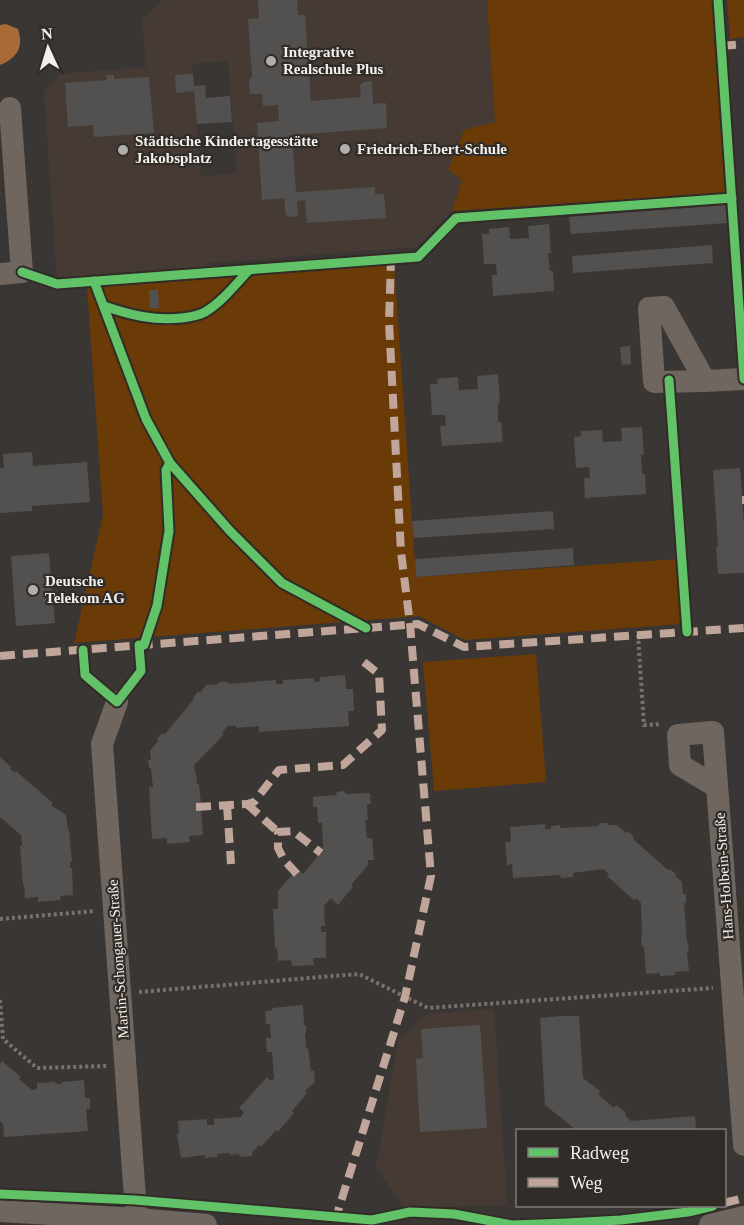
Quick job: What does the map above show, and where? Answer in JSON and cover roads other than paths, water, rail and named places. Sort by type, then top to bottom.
[{"type":"street","points":[[0,274],[22,272],[10,108]]},
{"type":"street","points":[[705,381],[664,307],[649,308],[654,382],[705,381],[744,379]]},
{"type":"street","name":"Martin-Schongauer-Straße","points":[[117,702],[102,744],[137,1222]]},
{"type":"street","name":"Hans-Holbein-Straße","points":[[717,787],[744,1145]]},
{"type":"street","points":[[0,1211],[206,1225]]},
{"type":"street","points":[[710,1225],[744,1217]]},
{"type":"place","name":"Integrative Realschule Plus","points":[[271,61]]},
{"type":"place","name":"Friedrich-Ebert-Schule","points":[[345,149]]},
{"type":"place","name":"Städtische Kindertagesstätte Jakobsplatz","points":[[123,150]]},
{"type":"place","name":"Deutsche Telekom AG","points":[[33,590]]}]
